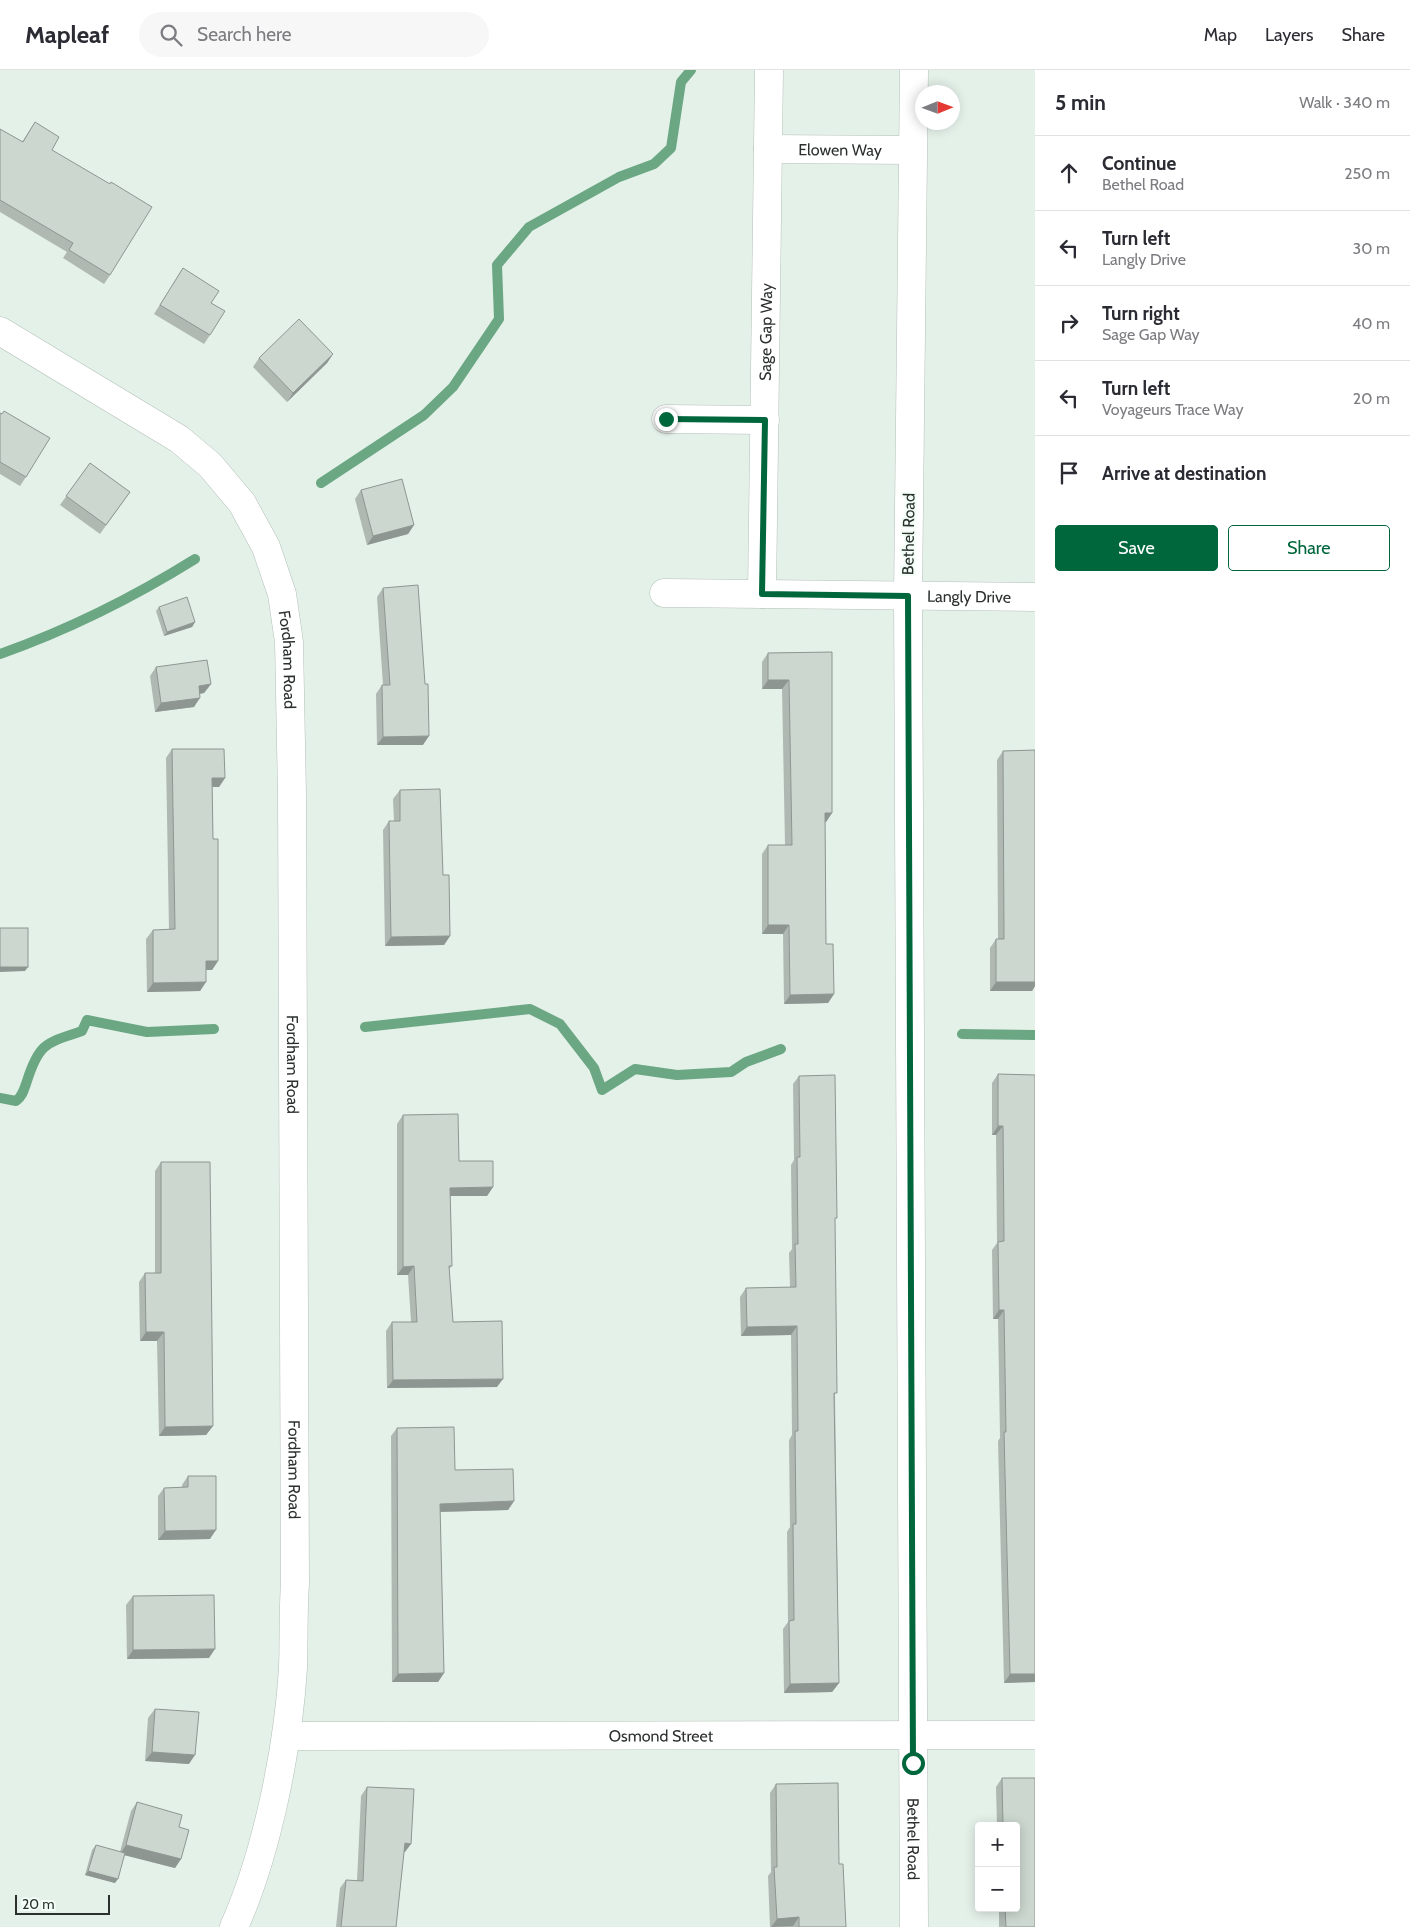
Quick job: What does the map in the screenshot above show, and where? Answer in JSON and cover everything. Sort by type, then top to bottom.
[{"type":"street","name":"Sage Gap Way","points":[[762,594],[769,70]]},
{"type":"street","name":"Bethel Road","points":[[914,70],[908,596],[914,1927]]},
{"type":"street","name":"Elowen Way","points":[[768,149],[912,150]]},
{"type":"street","name":"Fordham Road","points":[[0,331],[180,439],[210,465],[242,504],[266,546],[282,594],[289,642],[292,794],[295,1546],[293,1669],[286,1736],[263,1846],[234,1927]]},
{"type":"street","points":[[666,419],[765,420]]},
{"type":"street","name":"Langly Drive","points":[[664,593],[1035,597]]},
{"type":"street","name":"Osmond Street","points":[[286,1736],[1035,1736]]},
{"type":"building","points":[[35,122],[59,137],[52,150],[152,207],[110,275],[69,250],[73,243],[0,200],[0,129],[23,142]]},
{"type":"building","points":[[183,268],[219,291],[211,303],[225,311],[210,335],[160,305]]},
{"type":"building","points":[[299,319],[333,354],[293,393],[259,358]]},
{"type":"building","points":[[4,411],[50,438],[26,477],[0,462],[0,413],[2,414]]},
{"type":"building","points":[[90,463],[130,492],[106,525],[66,496]]},
{"type":"building","points":[[402,479],[414,525],[373,536],[361,490]]},
{"type":"building","points":[[418,585],[425,684],[428,684],[429,736],[383,737],[382,685],[390,685],[383,588]]},
{"type":"building","points":[[187,597],[195,622],[167,632],[159,607]]},
{"type":"building","points":[[832,652],[832,813],[825,813],[826,944],[833,944],[834,994],[790,995],[789,925],[768,925],[768,845],[792,845],[789,680],[768,680],[768,653]]},
{"type":"building","points":[[207,660],[211,684],[199,686],[200,698],[161,703],[156,667]]},
{"type":"building","points":[[172,749],[224,749],[225,778],[212,778],[213,839],[218,839],[218,961],[206,961],[206,982],[153,983],[153,930],[175,929]]},
{"type":"building","points":[[1035,750],[1035,982],[996,982],[996,939],[1004,939],[1003,751]]},
{"type":"building","points":[[440,789],[443,875],[449,875],[450,936],[391,937],[389,821],[400,821],[400,790]]},
{"type":"building","points":[[0,928],[28,928],[28,967],[0,967]]},
{"type":"building","points":[[998,1074],[1035,1075],[1035,1674],[1010,1674],[1004,1432],[1006,1432],[1004,1310],[999,1310],[998,1242],[1004,1241],[1003,1126],[998,1126]]},
{"type":"building","points":[[835,1075],[837,1393],[834,1393],[839,1683],[790,1684],[789,1621],[794,1620],[793,1524],[796,1524],[795,1431],[798,1431],[797,1326],[747,1327],[746,1288],[796,1287],[795,1244],[798,1244],[797,1157],[800,1157],[799,1076]]},
{"type":"building","points":[[458,1114],[459,1161],[493,1161],[493,1187],[450,1188],[452,1266],[449,1266],[453,1322],[502,1321],[503,1379],[393,1380],[392,1322],[417,1322],[414,1266],[403,1267],[403,1115]]},
{"type":"building","points":[[161,1162],[210,1162],[213,1426],[165,1427],[164,1332],[146,1332],[145,1273],[161,1273]]},
{"type":"building","points":[[454,1427],[455,1470],[513,1469],[514,1501],[440,1504],[444,1673],[398,1674],[397,1428]]},
{"type":"building","points":[[188,1476],[216,1476],[216,1530],[165,1531],[164,1488],[188,1487]]},
{"type":"building","points":[[214,1595],[215,1649],[133,1650],[133,1596]]},
{"type":"building","points":[[155,1709],[199,1712],[195,1755],[152,1752]]},
{"type":"building","points":[[1002,1778],[1035,1778],[1035,1927],[1006,1927],[1005,1912],[1020,1912],[1020,1822],[1003,1822]]},
{"type":"building","points":[[838,1783],[839,1864],[843,1864],[846,1927],[799,1927],[799,1917],[777,1919],[774,1867],[777,1867],[776,1784]]},
{"type":"building","points":[[367,1787],[414,1789],[411,1844],[405,1843],[396,1927],[341,1927],[346,1880],[363,1881]]},
{"type":"building","points":[[137,1802],[182,1815],[179,1827],[189,1830],[181,1859],[126,1845]]},
{"type":"building","points":[[96,1845],[125,1853],[118,1879],[88,1871]]},
{"type":"waterway","points":[[321,483],[424,415],[453,387],[499,319],[497,265],[529,227],[619,177],[654,164],[671,148],[681,82],[691,70]]},
{"type":"waterway","points":[[0,654],[100,612],[195,559]]},
{"type":"waterway","points":[[365,1027],[530,1009],[560,1024],[594,1068],[602,1090],[635,1069],[677,1075],[731,1072],[746,1062],[781,1049]]},
{"type":"waterway","points":[[0,1098],[16,1101],[23,1092],[31,1068],[45,1046],[82,1031],[87,1020],[147,1032],[214,1029]]},
{"type":"waterway","points":[[962,1034],[1035,1035]]},
{"type":"route","points":[[666,419],[765,420],[762,594],[908,596],[913,1763]]}]
